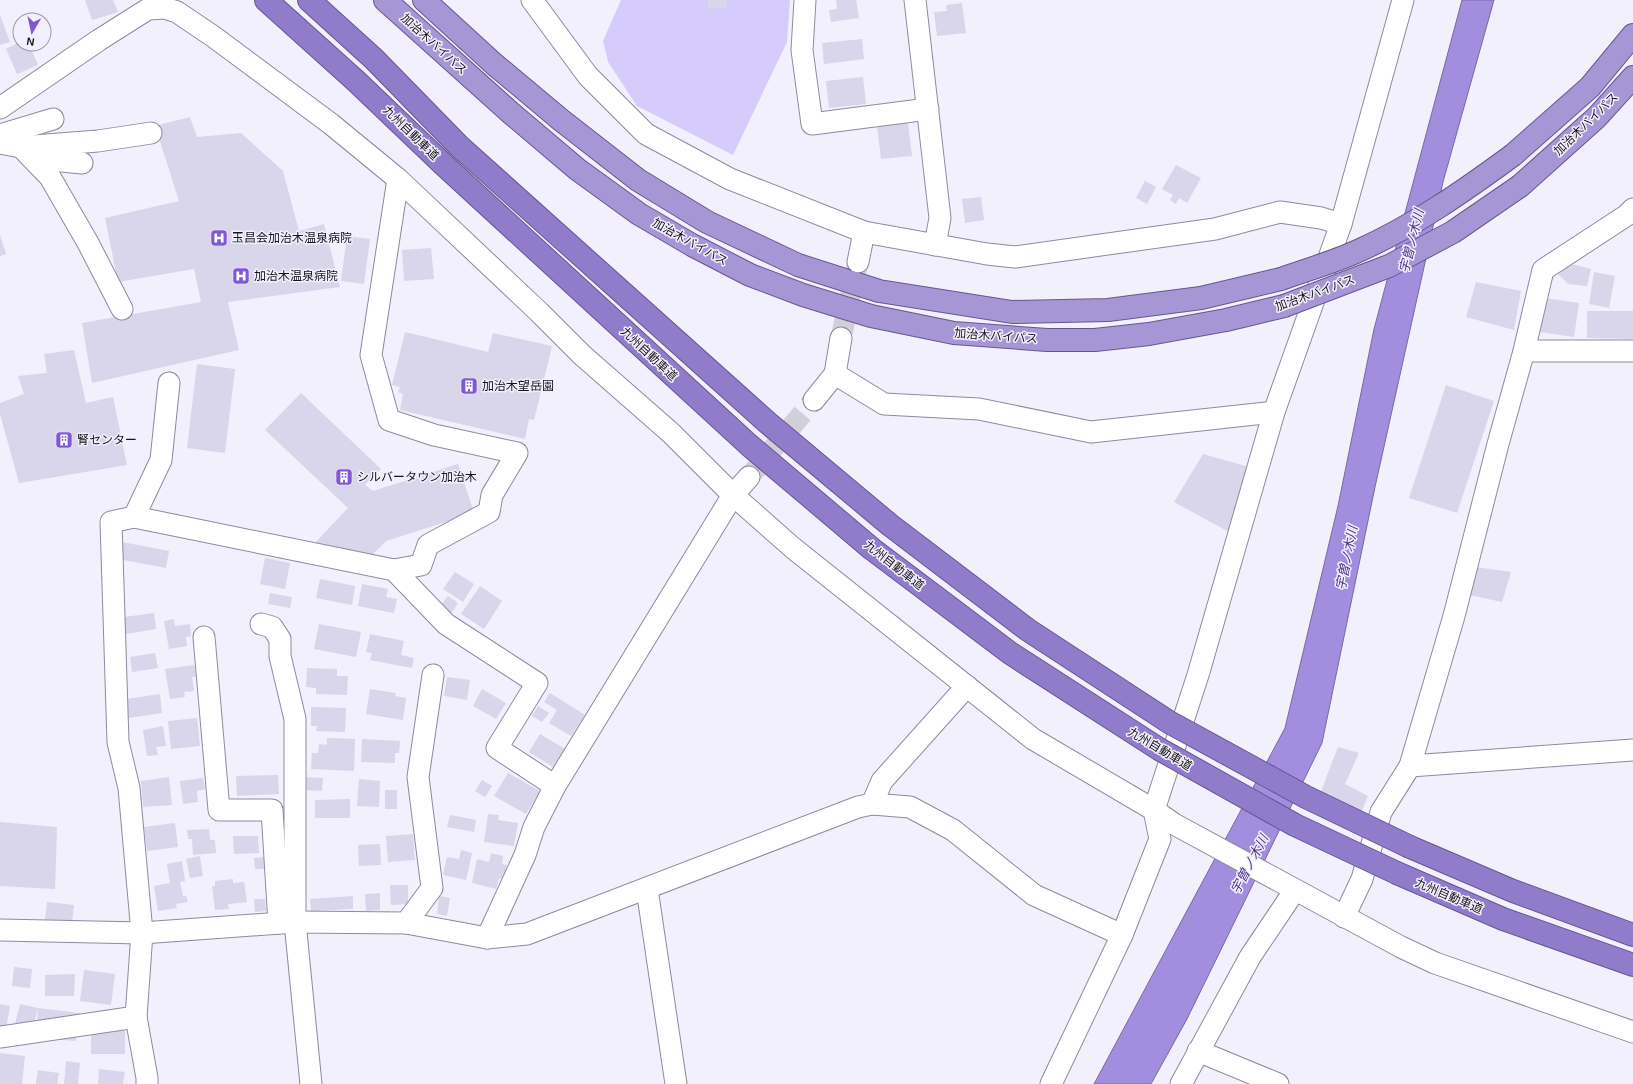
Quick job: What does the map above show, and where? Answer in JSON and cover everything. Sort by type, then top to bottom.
[{"type":"highway","points":[[251,0],[356,81]]},
{"type":"highway","name":"九州自動車道","points":[[266,0],[356,81],[444,165],[743,440],[872,549],[1010,653],[1159,749],[1295,825],[1399,874],[1503,919],[1633,965]]},
{"type":"highway","name":"九州自動車道","points":[[309,0],[374,59],[459,146],[768,423],[890,525],[1028,630],[1169,722],[1306,797],[1410,847],[1514,891],[1633,935]]},
{"type":"highway","name":"加治木バイパス","points":[[385,0],[518,119],[577,169],[639,214],[692,245],[750,275],[803,295],[871,316],[954,333],[1047,340],[1096,340],[1149,334],[1226,320],[1284,306],[1389,266],[1453,232],[1520,186],[1597,117],[1633,77]]},
{"type":"highway","name":"加治木バイパス","points":[[424,0],[494,64],[561,120],[638,180],[707,222],[798,265],[880,291],[1012,312],[1108,310],[1201,298],[1281,279],[1357,252],[1407,227],[1468,189],[1513,155],[1590,87],[1633,35]]},
{"type":"street","points":[[532,0],[588,76],[646,134],[730,179],[864,232],[986,254],[1015,257],[1215,229],[1280,212],[1321,218],[1341,224]]},
{"type":"street","points":[[806,0],[802,50],[812,124],[928,109]]},
{"type":"street","points":[[915,0],[940,218],[935,245]]},
{"type":"street","points":[[1052,1084],[1122,935],[1160,839],[1154,810],[1198,675],[1274,412],[1341,224],[1403,0]]},
{"type":"street","points":[[0,108],[99,40],[148,9],[165,4],[214,37],[331,124],[398,179],[540,312],[582,355],[671,433],[733,495],[793,548],[1033,739],[1154,810],[1174,824],[1344,917],[1435,963],[1633,1032]]},
{"type":"street","points":[[0,134],[53,120]]},
{"type":"street","points":[[26,152],[151,133]]},
{"type":"street","points":[[0,143],[26,152],[82,163]]},
{"type":"street","points":[[26,152],[50,177],[88,243],[122,309]]},
{"type":"street","points":[[147,1084],[136,1018],[142,933],[129,788],[118,742],[111,522],[134,517],[394,570],[421,565],[428,544],[489,512],[492,495],[517,453],[434,435],[389,420],[372,355],[398,179]]},
{"type":"street","points":[[1344,917],[1362,879],[1381,812],[1410,766],[1454,616],[1498,444],[1524,351],[1543,270],[1628,214],[1633,209]]},
{"type":"street","points":[[858,262],[864,232]]},
{"type":"street","points":[[814,400],[835,374],[841,338]]},
{"type":"street","points":[[1524,351],[1633,351]]},
{"type":"street","points":[[835,374],[884,404],[979,409],[1091,432],[1274,412]]},
{"type":"street","points":[[134,517],[161,460],[169,383]]},
{"type":"street","points":[[487,938],[526,855],[534,827],[555,786],[733,495],[749,477]]},
{"type":"street","points":[[394,570],[446,624],[537,683],[497,748],[555,786]]},
{"type":"street","points":[[262,624],[272,627],[280,639],[280,656],[295,719],[287,923]]},
{"type":"street","points":[[204,637],[219,810],[272,810],[311,1084]]},
{"type":"street","points":[[406,923],[432,888],[418,777],[433,675]]},
{"type":"street","points":[[872,804],[882,781],[967,686]]},
{"type":"street","points":[[1410,766],[1633,750]]},
{"type":"street","points":[[0,930],[142,933],[287,923],[406,923],[487,938],[528,934],[858,807],[872,804],[910,806],[954,830],[1034,896],[1122,935]]},
{"type":"street","points":[[1180,1084],[1290,887]]},
{"type":"street","points":[[647,889],[676,1084]]},
{"type":"street","points":[[0,1037],[136,1018]]},
{"type":"street","points":[[1198,1051],[1278,1084]]},
{"type":"shaded area","points":[[621,0],[790,0],[787,42],[733,155],[637,106],[608,62],[603,41]]},
{"type":"water","name":"宇曽ノ木川","points":[[1462,0],[1494,0],[1443,182],[1375,487],[1322,743],[1187,1019],[1151,1084],[1094,1084],[1285,728],[1338,506],[1374,329]]},
{"type":"building","points":[[85,0],[113,0],[118,12],[92,20]]},
{"type":"building","points":[[708,0],[727,0],[727,8],[708,9]]},
{"type":"building","points":[[836,0],[856,0],[859,18],[831,22],[829,10],[837,9]]},
{"type":"building","points":[[962,3],[966,33],[937,36],[934,12],[947,11],[946,5]]},
{"type":"building","points":[[0,15],[10,42],[0,45]]},
{"type":"building","points":[[862,39],[864,59],[824,64],[822,43]]},
{"type":"building","points":[[12,46],[12,52],[32,52],[38,65],[17,74],[6,49]]},
{"type":"building","points":[[863,77],[866,104],[829,108],[826,81]]},
{"type":"building","points":[[190,117],[197,137],[241,133],[283,171],[299,231],[324,224],[340,287],[228,302],[239,350],[92,383],[82,323],[201,302],[194,269],[118,282],[105,218],[179,201],[155,126]]},
{"type":"building","points":[[908,123],[912,156],[881,159],[877,126]]},
{"type":"building","points":[[1176,165],[1201,178],[1187,203],[1179,198],[1176,204],[1170,200],[1173,195],[1162,189]]},
{"type":"building","points":[[1145,181],[1156,187],[1147,204],[1136,198]]},
{"type":"building","points":[[981,197],[984,220],[965,223],[962,199]]},
{"type":"building","points":[[0,235],[6,254],[0,256]]},
{"type":"building","points":[[347,236],[370,239],[364,284],[341,281]]},
{"type":"building","points":[[431,248],[434,279],[404,281],[402,250]]},
{"type":"building","points":[[1571,264],[1591,269],[1587,286],[1568,284],[1558,274]]},
{"type":"building","points":[[1594,272],[1615,276],[1609,308],[1589,304]]},
{"type":"building","points":[[1476,282],[1521,291],[1514,330],[1466,317]]},
{"type":"building","points":[[1545,298],[1579,303],[1574,337],[1540,332]]},
{"type":"building","points":[[1587,311],[1633,311],[1633,339],[1587,338]]},
{"type":"building","name":"加治木望岳園","points":[[405,332],[488,352],[493,333],[552,346],[534,420],[529,419],[525,439],[400,410],[403,394],[398,392],[400,387],[392,385]]},
{"type":"building","name":"腎センター","points":[[74,350],[86,403],[113,397],[127,465],[19,483],[0,414],[0,403],[24,394],[18,376],[47,373],[44,354]]},
{"type":"building","points":[[197,364],[235,369],[225,453],[187,448]]},
{"type":"building","points":[[1446,385],[1494,401],[1457,513],[1409,498]]},
{"type":"building","name":"シルバータウン加治木","points":[[301,393],[381,469],[365,485],[373,491],[458,464],[474,513],[386,541],[372,555],[312,546],[348,508],[265,430]]},
{"type":"building","points":[[1203,454],[1249,467],[1229,532],[1174,502]]},
{"type":"building","points":[[122,542],[169,551],[166,568],[118,559]]},
{"type":"building","points":[[265,558],[290,563],[285,589],[260,584]]},
{"type":"building","points":[[1476,567],[1511,572],[1502,602],[1469,595]]},
{"type":"building","points":[[455,572],[474,584],[463,602],[443,589]]},
{"type":"building","points":[[320,579],[355,586],[352,605],[316,598]]},
{"type":"building","points":[[362,584],[388,589],[386,597],[397,599],[394,613],[358,606]]},
{"type":"building","points":[[480,586],[502,601],[484,629],[461,614]]},
{"type":"building","points":[[270,593],[292,597],[290,608],[268,604]]},
{"type":"building","points":[[448,596],[458,603],[451,614],[440,606]]},
{"type":"building","points":[[154,613],[156,629],[126,634],[124,617]]},
{"type":"building","points":[[174,619],[175,626],[190,624],[191,636],[186,637],[187,646],[169,649],[164,621]]},
{"type":"building","points":[[319,624],[361,632],[356,657],[314,649]]},
{"type":"building","points":[[370,634],[404,641],[401,655],[414,658],[412,668],[370,660],[372,653],[366,652]]},
{"type":"building","points":[[155,653],[158,668],[132,672],[130,657]]},
{"type":"building","points":[[194,665],[196,677],[192,677],[194,691],[184,692],[185,697],[170,699],[165,669]]},
{"type":"building","points":[[307,668],[337,669],[337,676],[348,676],[347,695],[316,694],[316,688],[306,687]]},
{"type":"building","points":[[447,677],[470,680],[467,700],[444,696]]},
{"type":"building","points":[[370,689],[396,693],[395,696],[406,698],[403,720],[366,714]]},
{"type":"building","points":[[482,689],[506,703],[496,719],[473,706]]},
{"type":"building","points":[[550,693],[585,715],[571,736],[549,723],[557,710],[544,702]]},
{"type":"building","points":[[160,694],[162,713],[129,718],[126,699]]},
{"type":"building","points":[[538,706],[549,713],[542,722],[532,716]]},
{"type":"building","points":[[311,707],[346,708],[345,732],[316,731],[317,726],[311,726]]},
{"type":"building","points":[[197,718],[200,746],[171,749],[168,721]]},
{"type":"building","points":[[163,726],[166,746],[156,747],[158,755],[147,756],[143,730]]},
{"type":"building","points":[[540,734],[565,749],[553,767],[529,752]]},
{"type":"building","points":[[327,738],[355,739],[354,771],[311,769],[312,753],[318,753],[319,744],[327,745]]},
{"type":"building","points":[[362,739],[400,741],[399,753],[395,753],[395,763],[361,762]]},
{"type":"building","points":[[1338,747],[1359,753],[1345,784],[1368,796],[1360,815],[1320,794]]},
{"type":"building","points":[[508,773],[540,791],[526,814],[494,796]]},
{"type":"building","points":[[278,775],[279,794],[237,796],[236,776]]},
{"type":"building","points":[[169,777],[172,805],[143,807],[141,781]]},
{"type":"building","points":[[305,777],[323,778],[322,791],[305,790]]},
{"type":"building","points":[[203,778],[205,789],[197,791],[198,802],[183,804],[180,781]]},
{"type":"building","points":[[359,779],[380,781],[379,807],[357,806]]},
{"type":"building","points":[[482,780],[492,786],[485,797],[475,791]]},
{"type":"building","points":[[385,790],[397,790],[397,809],[385,809]]},
{"type":"building","points":[[350,799],[350,818],[315,818],[315,800]]},
{"type":"building","points":[[488,814],[499,815],[498,820],[518,823],[514,846],[484,842]]},
{"type":"building","points":[[450,815],[476,820],[474,832],[447,827]]},
{"type":"building","points":[[0,822],[57,827],[55,889],[0,886]]},
{"type":"building","points":[[175,823],[178,847],[147,851],[144,827]]},
{"type":"building","points":[[209,829],[210,840],[215,840],[216,853],[193,855],[192,839],[188,839],[187,830]]},
{"type":"building","points":[[413,834],[415,860],[388,862],[386,836]]},
{"type":"building","points":[[233,836],[258,836],[259,853],[234,854]]},
{"type":"building","points":[[380,844],[381,865],[359,866],[358,845]]},
{"type":"building","points":[[461,850],[472,853],[466,880],[443,875],[447,857],[459,859]]},
{"type":"building","points":[[491,853],[503,856],[502,864],[507,865],[504,879],[499,878],[496,889],[472,883],[477,859],[489,862]]},
{"type":"building","points":[[200,856],[203,876],[190,878],[186,859]]},
{"type":"building","points":[[266,857],[267,869],[255,869],[254,858]]},
{"type":"building","points":[[182,861],[185,881],[180,882],[183,896],[186,896],[188,902],[176,904],[177,908],[158,911],[154,886],[170,883],[167,864]]},
{"type":"building","points":[[233,879],[233,883],[244,882],[247,902],[228,904],[229,909],[215,910],[212,886],[215,886],[215,881]]},
{"type":"building","points":[[390,885],[408,885],[408,904],[391,905]]},
{"type":"building","points":[[380,893],[380,910],[366,911],[365,894]]},
{"type":"building","points":[[353,896],[353,909],[311,911],[310,899]]},
{"type":"building","points":[[439,896],[450,898],[447,916],[437,914]]},
{"type":"building","points":[[254,899],[265,899],[266,911],[255,912]]},
{"type":"building","points":[[47,902],[74,905],[72,924],[45,921]]},
{"type":"building","points":[[14,967],[32,969],[30,988],[12,986]]},
{"type":"building","points":[[84,970],[115,974],[111,1005],[80,1001]]},
{"type":"building","points":[[75,974],[74,996],[45,996],[45,975]]},
{"type":"building","points":[[0,1004],[10,1006],[4,1040],[0,1040]]},
{"type":"building","points":[[20,1004],[38,1008],[30,1040],[12,1035]]},
{"type":"building","points":[[38,1008],[80,1013],[76,1041],[36,1038]]},
{"type":"building","points":[[91,1030],[125,1031],[125,1054],[91,1054]]},
{"type":"building","points":[[0,1053],[25,1056],[22,1084],[0,1084]]},
{"type":"building","points":[[66,1061],[80,1063],[78,1084],[64,1084]]},
{"type":"building","points":[[99,1069],[125,1072],[123,1084],[98,1084]]},
{"type":"building","points":[[38,1070],[59,1073],[57,1084],[36,1084]]},
{"type":"tunnel","points":[[841,338],[857,267]]},
{"type":"tunnel","points":[[749,477],[814,400]]},
{"type":"place","name":"玉昌会加治木温泉病院","points":[[219,238]]},
{"type":"place","name":"加治木温泉病院","points":[[241,276]]},
{"type":"place","name":"加治木望岳園","points":[[469,386]]},
{"type":"place","name":"腎センター","points":[[64,440]]},
{"type":"place","name":"シルバータウン加治木","points":[[344,477]]}]
